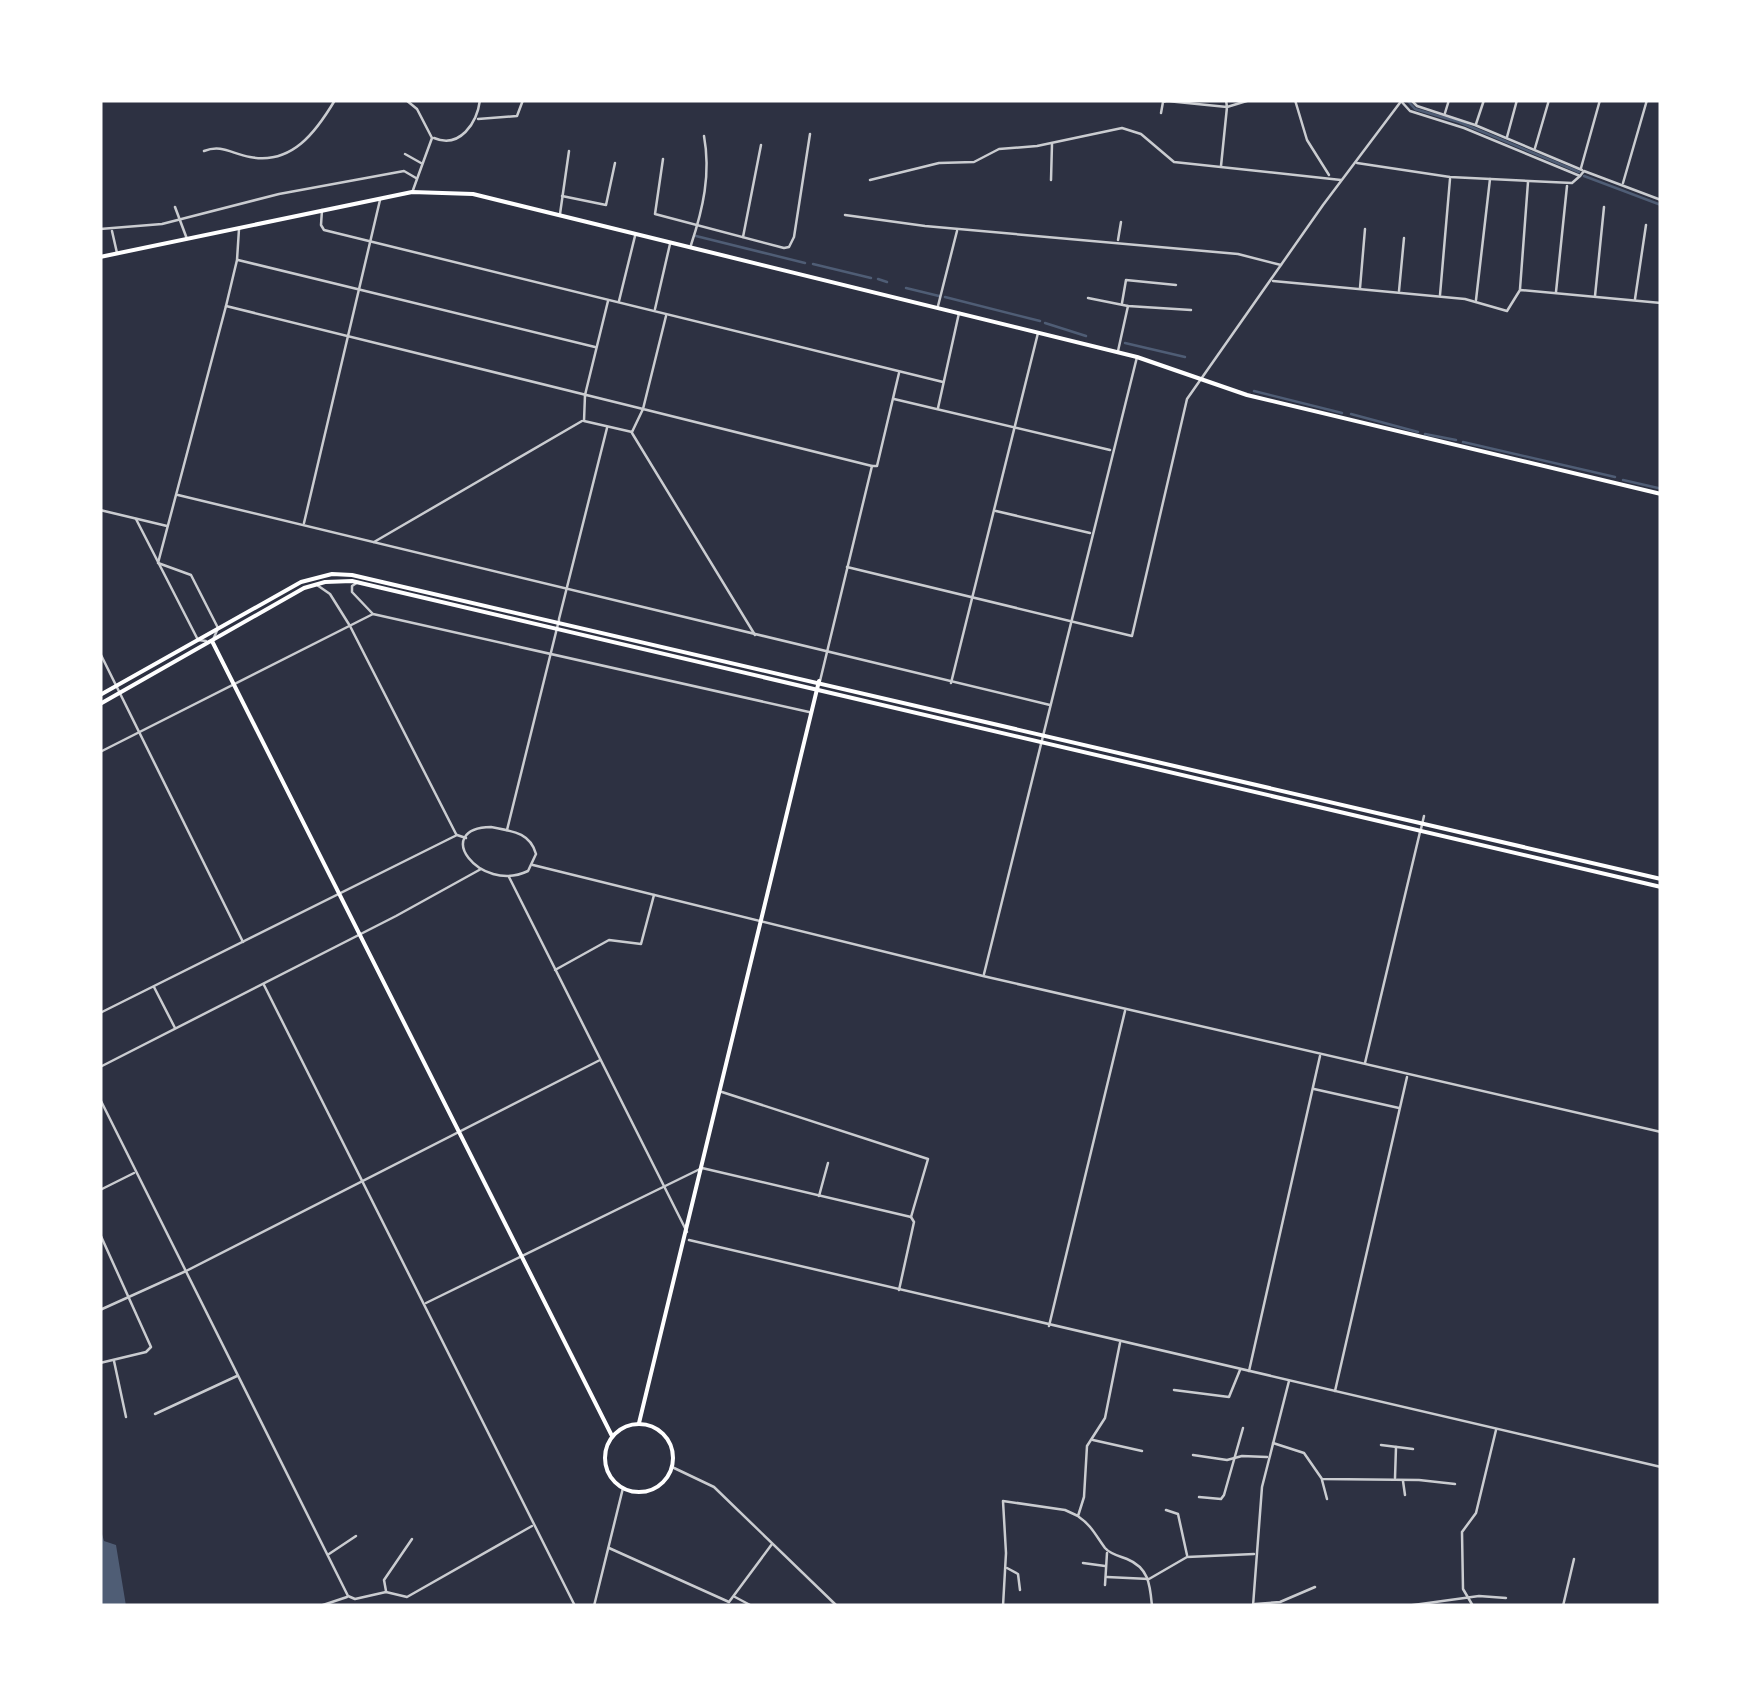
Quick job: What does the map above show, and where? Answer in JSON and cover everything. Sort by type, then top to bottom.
[{"type":"main road","points":[[100,256],[412,192],[462,192],[1118,352],[1247,395],[1661,494]]},
{"type":"main road","points":[[100,695],[302,585],[332,574],[352,574],[1661,879]]},
{"type":"main road","points":[[100,704],[212,642],[302,585],[334,580],[358,582],[1661,887]]},
{"type":"main road","points":[[212,642],[612,1436]]},
{"type":"main road","points":[[639,1423],[820,681]]},
{"type":"main road","points":[[639,1423],[665,1434],[671,1444],[672,1467],[661,1484],[636,1492],[623,1488],[606,1468],[606,1448],[612,1436],[627,1425],[639,1423]]},
{"type":"street","points":[[204,151],[219,147],[262,158],[287,153],[311,137],[335,100]]},
{"type":"street","points":[[380,100],[405,100],[417,109],[432,138],[442,142],[456,138],[477,119],[517,116],[523,100]]},
{"type":"street","points":[[477,119],[480,100]]},
{"type":"street","points":[[1220,166],[1226,100]]},
{"type":"street","points":[[1161,113],[1163,102],[1167,101],[1227,107],[1250,100]]},
{"type":"street","points":[[1296,100],[1305,134],[1330,176]]},
{"type":"street","points":[[1411,100],[1417,106],[1476,125],[1661,200]]},
{"type":"street","points":[[1445,114],[1449,100]]},
{"type":"street","points":[[1476,125],[1484,100]]},
{"type":"street","points":[[1506,138],[1517,100]]},
{"type":"street","points":[[1534,150],[1550,100]]},
{"type":"street","points":[[1356,162],[1450,177],[1575,182],[1582,170],[1600,100]]},
{"type":"street","points":[[1623,185],[1648,100]]},
{"type":"street","points":[[847,567],[1132,636],[1184,407],[1400,101],[1410,112],[1464,128],[1580,176]]},
{"type":"street","points":[[870,180],[939,163],[974,162],[999,149],[1052,143],[1122,128],[1141,134],[1170,161],[1343,180]]},
{"type":"street","points":[[663,158],[655,214],[784,248],[792,244],[810,134]]},
{"type":"street","points":[[690,246],[705,194],[704,136]]},
{"type":"street","points":[[412,192],[432,138]]},
{"type":"street","points":[[1051,180],[1052,143]]},
{"type":"street","points":[[743,239],[760,145]]},
{"type":"street","points":[[560,215],[570,151]]},
{"type":"street","points":[[406,154],[422,164]]},
{"type":"street","points":[[562,196],[606,205],[614,163]]},
{"type":"street","points":[[100,230],[182,219],[279,194],[408,171],[416,178]]},
{"type":"street","points":[[1440,297],[1450,177]]},
{"type":"street","points":[[1476,301],[1490,180]]},
{"type":"street","points":[[1271,281],[1476,301],[1507,311],[1520,290],[1528,181]]},
{"type":"street","points":[[1556,294],[1568,183]]},
{"type":"street","points":[[304,525],[380,198]]},
{"type":"street","points":[[175,207],[187,240]]},
{"type":"street","points":[[1595,297],[1604,208]]},
{"type":"street","points":[[322,210],[324,230],[943,382]]},
{"type":"street","points":[[845,215],[1238,254],[1282,265]]},
{"type":"street","points":[[1118,242],[1120,222]]},
{"type":"street","points":[[1635,301],[1646,224]]},
{"type":"street","points":[[158,562],[226,306],[237,260],[239,227]]},
{"type":"street","points":[[111,228],[118,254]]},
{"type":"street","points":[[938,307],[958,229]]},
{"type":"street","points":[[1360,289],[1365,230]]},
{"type":"street","points":[[619,302],[636,233]]},
{"type":"street","points":[[1398,293],[1404,238]]},
{"type":"street","points":[[654,311],[670,242]]},
{"type":"street","points":[[237,260],[597,348]]},
{"type":"street","points":[[1122,304],[1126,280],[1176,285]]},
{"type":"street","points":[[1520,290],[1661,303]]},
{"type":"street","points":[[1088,298],[1128,306],[1191,310]]},
{"type":"street","points":[[584,421],[586,395],[609,300]]},
{"type":"street","points":[[226,306],[872,466],[876,466],[899,372]]},
{"type":"street","points":[[1118,352],[1128,306]]},
{"type":"street","points":[[937,410],[960,313]]},
{"type":"street","points":[[632,432],[643,410],[666,314]]},
{"type":"street","points":[[951,683],[1038,332]]},
{"type":"street","points":[[983,976],[1136,357]]},
{"type":"street","points":[[893,398],[1111,451]]},
{"type":"street","points":[[374,542],[584,421],[632,432],[756,636]]},
{"type":"street","points":[[507,830],[607,426]]},
{"type":"street","points":[[820,681],[872,466]]},
{"type":"street","points":[[178,496],[1050,705]]},
{"type":"street","points":[[100,510],[169,527]]},
{"type":"street","points":[[994,510],[1092,533]]},
{"type":"street","points":[[136,519],[158,562],[198,640],[212,642],[218,628],[191,575],[158,562]]},
{"type":"street","points":[[358,582],[352,586],[352,592],[373,614],[812,713]]},
{"type":"street","points":[[315,584],[330,594],[350,626],[457,835],[466,838]]},
{"type":"street","points":[[100,752],[373,614]]},
{"type":"street","points":[[100,654],[243,942]]},
{"type":"street","points":[[1364,1064],[1424,816]]},
{"type":"street","points":[[482,827],[507,830],[530,841],[536,854],[525,873],[508,875],[481,869],[468,860],[464,850],[466,838],[482,827]]},
{"type":"street","points":[[100,1013],[457,835]]},
{"type":"street","points":[[533,865],[983,976],[1661,1132]]},
{"type":"street","points":[[100,1067],[481,869]]},
{"type":"street","points":[[508,875],[687,1232]]},
{"type":"street","points":[[554,970],[609,940],[640,944],[654,895]]},
{"type":"street","points":[[264,984],[575,1606]]},
{"type":"street","points":[[154,986],[175,1028]]},
{"type":"street","points":[[1049,1326],[1126,1009]]},
{"type":"street","points":[[1249,1372],[1320,1055]]},
{"type":"street","points":[[100,1310],[186,1271],[600,1060]]},
{"type":"street","points":[[1335,1393],[1408,1074]]},
{"type":"street","points":[[1312,1089],[1400,1108]]},
{"type":"street","points":[[722,1092],[928,1159],[912,1217],[899,1290]]},
{"type":"street","points":[[100,1099],[348,1596],[355,1599],[386,1592],[407,1597],[534,1525]]},
{"type":"street","points":[[819,1197],[828,1163]]},
{"type":"street","points":[[426,1303],[702,1168],[912,1217]]},
{"type":"street","points":[[100,1190],[136,1172]]},
{"type":"street","points":[[100,1234],[151,1347],[146,1352],[100,1363]]},
{"type":"street","points":[[689,1240],[1661,1467]]},
{"type":"street","points":[[1078,1516],[1084,1498],[1086,1449],[1105,1418],[1120,1342]]},
{"type":"street","points":[[114,1360],[126,1417]]},
{"type":"street","points":[[1174,1390],[1229,1397],[1240,1370]]},
{"type":"street","points":[[155,1414],[238,1375]]},
{"type":"street","points":[[1288,1382],[1268,1457],[1255,1554],[1253,1605],[1280,1602],[1314,1587]]},
{"type":"street","points":[[1199,1497],[1221,1499],[1243,1428]]},
{"type":"street","points":[[1473,1606],[1463,1589],[1462,1532],[1476,1513],[1496,1430]]},
{"type":"street","points":[[1091,1440],[1142,1450]]},
{"type":"street","points":[[1272,1443],[1304,1452],[1322,1479],[1327,1499]]},
{"type":"street","points":[[1381,1445],[1413,1449]]},
{"type":"street","points":[[1394,1480],[1396,1447]]},
{"type":"street","points":[[1193,1455],[1268,1457]]},
{"type":"street","points":[[672,1467],[714,1486],[837,1606]]},
{"type":"street","points":[[1322,1479],[1455,1484]]},
{"type":"street","points":[[1402,1480],[1406,1495]]},
{"type":"street","points":[[594,1606],[623,1488]]},
{"type":"street","points":[[1003,1606],[1004,1500],[1065,1510],[1090,1524],[1107,1551],[1134,1562],[1149,1579],[1152,1606]]},
{"type":"street","points":[[1166,1510],[1178,1514],[1187,1557]]},
{"type":"street","points":[[328,1555],[356,1536]]},
{"type":"street","points":[[386,1592],[384,1580],[412,1538]]},
{"type":"street","points":[[608,1548],[729,1602],[772,1544]]},
{"type":"street","points":[[1105,1585],[1107,1551]]},
{"type":"street","points":[[1106,1577],[1149,1579],[1187,1557],[1255,1554]]},
{"type":"street","points":[[1564,1606],[1574,1559]]},
{"type":"street","points":[[1083,1563],[1106,1566]]},
{"type":"street","points":[[1006,1567],[1018,1574],[1020,1590]]},
{"type":"street","points":[[320,1606],[348,1596]]},
{"type":"street","points":[[734,1596],[752,1606]]},
{"type":"street","points":[[1406,1606],[1468,1598],[1506,1598]]},
{"type":"water","points":[[100,1527],[104,1541],[116,1545],[126,1606],[100,1606]]},
{"type":"waterway","points":[[1407,100],[1415,109],[1459,122],[1579,172]]},
{"type":"waterway","points":[[1584,176],[1661,205]]},
{"type":"waterway","points":[[696,236],[805,263]]},
{"type":"waterway","points":[[813,264],[871,278]]},
{"type":"waterway","points":[[878,279],[887,282]]},
{"type":"waterway","points":[[906,288],[939,296]]},
{"type":"waterway","points":[[945,297],[1040,321]]},
{"type":"waterway","points":[[1045,323],[1086,336]]},
{"type":"waterway","points":[[1125,343],[1185,357]]},
{"type":"waterway","points":[[1254,391],[1342,413]]},
{"type":"waterway","points":[[1351,414],[1418,432]]},
{"type":"waterway","points":[[1425,434],[1456,440]]},
{"type":"waterway","points":[[1463,442],[1615,477]]},
{"type":"waterway","points":[[1623,480],[1658,488]]}]
